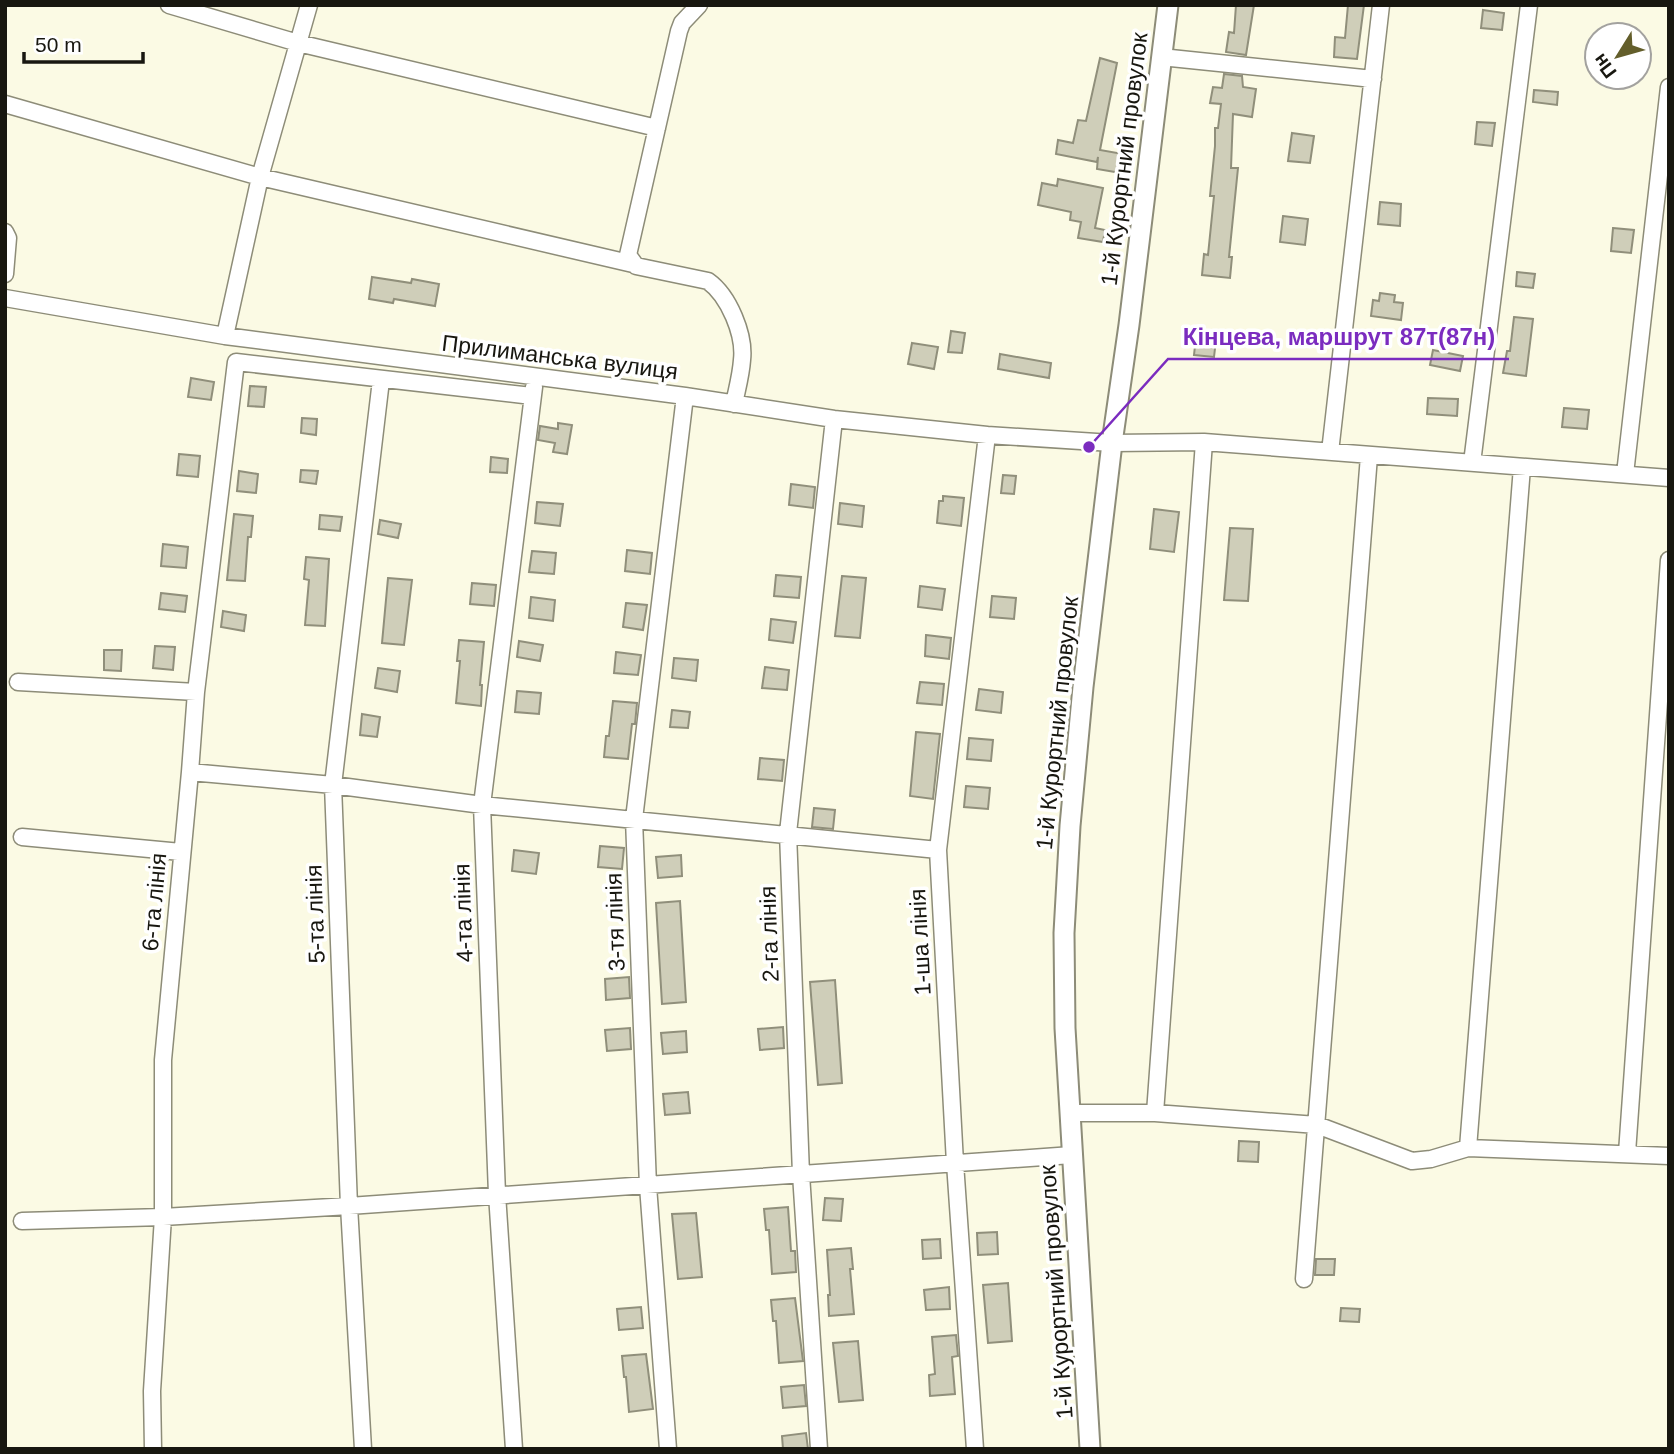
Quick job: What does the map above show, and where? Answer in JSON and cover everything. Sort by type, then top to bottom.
[{"type":"street","points":[[169,5],[298,43],[657,128]]},
{"type":"street","points":[[225,336],[260,177],[309,5]]},
{"type":"street","points":[[633,264],[628,256],[679,31],[682,23],[699,5]]},
{"type":"street","name":"1-й Курортний провулок","points":[[1090,1449],[1065,1028],[1064,933],[1070,826],[1083,687],[1168,5]]},
{"type":"street","points":[[1330,452],[1381,5]]},
{"type":"street","points":[[1472,463],[1529,5]]},
{"type":"street","points":[[1161,57],[1373,79]]},
{"type":"street","points":[[1625,474],[1669,87]]},
{"type":"street","points":[[5,104],[260,177],[708,281],[717,288],[736,323],[743,357],[734,404]]},
{"type":"street","points":[[5,232],[8,238],[5,274]]},
{"type":"street","name":"Прилиманська вулиця","points":[[5,298],[225,336],[685,396],[834,419],[987,435],[1112,443],[1204,442],[1669,478]]},
{"type":"street","name":"6-та лінія","points":[[153,1449],[152,1391],[163,1217],[163,1060],[196,692],[236,362],[382,380]]},
{"type":"street","name":"4-та лінія","points":[[514,1449],[497,1194],[482,804],[535,377]]},
{"type":"street","points":[[382,380],[532,396]]},
{"type":"street","name":"5-та лінія","points":[[363,1449],[349,1206],[333,785],[382,380]]},
{"type":"street","name":"3-тя лінія","points":[[668,1449],[648,1186],[634,819],[685,396]]},
{"type":"street","name":"2-га лінія","points":[[819,1449],[801,1174],[788,833],[834,419]]},
{"type":"street","name":"1-ша лінія","points":[[975,1449],[955,1163],[938,849],[987,435]]},
{"type":"street","points":[[1155,1114],[1204,442]]},
{"type":"street","points":[[1304,1279],[1369,456]]},
{"type":"street","points":[[1468,1148],[1522,467]]},
{"type":"street","points":[[1627,1153],[1662,745],[1669,560]]},
{"type":"street","points":[[18,682],[196,692]]},
{"type":"street","points":[[190,772],[938,849]]},
{"type":"street","points":[[22,837],[181,852]]},
{"type":"street","points":[[1070,1113],[1155,1114],[1317,1125],[1412,1161],[1431,1159],[1468,1148],[1669,1156]]},
{"type":"street","points":[[22,1221],[163,1217],[349,1206],[1072,1155]]},
{"type":"building","points":[[1236,5],[1254,5],[1246,55],[1226,52],[1229,32],[1234,33]]},
{"type":"building","points":[[1348,5],[1364,5],[1357,59],[1334,57],[1335,37],[1345,38]]},
{"type":"building","points":[[1483,10],[1504,13],[1502,30],[1481,28]]},
{"type":"building","points":[[1100,58],[1117,63],[1100,150],[1123,154],[1121,173],[1097,169],[1098,157],[1097,162],[1056,154],[1058,140],[1073,143],[1078,120],[1086,121]]},
{"type":"building","points":[[1224,74],[1242,76],[1243,87],[1256,89],[1252,117],[1233,114],[1231,168],[1238,168],[1229,257],[1232,257],[1230,278],[1202,275],[1204,254],[1208,255],[1214,196],[1210,196],[1215,128],[1218,128],[1221,104],[1210,103],[1213,87],[1222,88]]},
{"type":"building","points":[[1534,90],[1558,92],[1557,105],[1533,102]]},
{"type":"building","points":[[1477,122],[1495,123],[1492,146],[1475,144]]},
{"type":"building","points":[[1292,133],[1314,136],[1310,163],[1288,161]]},
{"type":"building","points":[[1058,179],[1103,188],[1095,228],[1105,230],[1103,242],[1078,238],[1081,222],[1070,220],[1071,212],[1038,205],[1042,183],[1057,186]]},
{"type":"building","points":[[1380,202],[1401,204],[1400,226],[1378,224]]},
{"type":"building","points":[[1283,216],[1308,219],[1305,245],[1280,242]]},
{"type":"building","points":[[1613,228],[1634,230],[1631,253],[1611,251]]},
{"type":"building","points":[[1517,272],[1535,274],[1533,288],[1516,286]]},
{"type":"building","points":[[372,277],[411,283],[412,279],[439,284],[435,306],[394,299],[393,303],[369,299]]},
{"type":"building","points":[[1380,293],[1395,295],[1394,302],[1403,303],[1401,320],[1371,316],[1373,300],[1379,301]]},
{"type":"building","points":[[1514,317],[1533,319],[1526,376],[1503,373],[1507,351],[1510,351]]},
{"type":"building","points":[[951,331],[965,333],[962,353],[948,352]]},
{"type":"building","points":[[1196,337],[1216,340],[1214,357],[1194,355]]},
{"type":"building","points":[[912,343],[938,347],[934,369],[908,364]]},
{"type":"building","points":[[1433,350],[1463,356],[1460,371],[1430,365]]},
{"type":"building","points":[[1000,354],[1051,363],[1049,378],[998,369]]},
{"type":"building","points":[[191,378],[214,382],[211,400],[188,397]]},
{"type":"building","points":[[250,386],[266,387],[264,407],[248,406]]},
{"type":"building","points":[[1428,398],[1458,399],[1457,416],[1427,414]]},
{"type":"building","points":[[1564,408],[1589,410],[1587,429],[1562,427]]},
{"type":"building","points":[[302,418],[317,419],[316,435],[301,433]]},
{"type":"building","points":[[558,423],[572,425],[567,454],[553,452],[555,443],[538,440],[540,426],[558,429]]},
{"type":"building","points":[[179,454],[200,456],[198,477],[177,475]]},
{"type":"building","points":[[491,457],[508,459],[507,473],[490,472]]},
{"type":"building","points":[[301,470],[318,471],[316,484],[300,482]]},
{"type":"building","points":[[239,471],[258,474],[256,493],[237,491]]},
{"type":"building","points":[[1003,475],[1016,476],[1014,494],[1001,493]]},
{"type":"building","points":[[791,484],[815,487],[813,508],[789,505]]},
{"type":"building","points":[[943,496],[964,498],[961,526],[937,523],[939,501],[943,501]]},
{"type":"building","points":[[537,502],[563,504],[560,526],[535,523]]},
{"type":"building","points":[[840,503],[864,506],[862,527],[838,524]]},
{"type":"building","points":[[1154,509],[1179,512],[1174,552],[1150,549]]},
{"type":"building","points":[[234,514],[253,516],[251,537],[248,537],[245,581],[227,580]]},
{"type":"building","points":[[320,515],[342,517],[340,531],[319,529]]},
{"type":"building","points":[[380,520],[401,524],[398,538],[378,534]]},
{"type":"building","points":[[1230,528],[1253,529],[1248,601],[1224,600]]},
{"type":"building","points":[[163,544],[188,547],[186,568],[161,566]]},
{"type":"building","points":[[627,550],[652,553],[650,574],[625,571]]},
{"type":"building","points":[[532,551],[556,553],[554,574],[529,572]]},
{"type":"building","points":[[306,557],[329,559],[325,626],[305,625],[309,580],[304,579]]},
{"type":"building","points":[[776,575],[801,577],[799,598],[774,596]]},
{"type":"building","points":[[842,576],[866,578],[860,638],[835,636]]},
{"type":"building","points":[[388,578],[412,580],[404,645],[382,643]]},
{"type":"building","points":[[472,583],[496,585],[494,606],[470,604]]},
{"type":"building","points":[[920,586],[945,589],[942,610],[918,607]]},
{"type":"building","points":[[161,593],[187,596],[185,612],[159,609]]},
{"type":"building","points":[[992,596],[1016,598],[1014,619],[990,617]]},
{"type":"building","points":[[531,597],[555,600],[553,621],[529,618]]},
{"type":"building","points":[[626,603],[647,605],[643,630],[623,627]]},
{"type":"building","points":[[223,611],[246,615],[244,631],[221,627]]},
{"type":"building","points":[[771,619],[796,622],[793,643],[769,640]]},
{"type":"building","points":[[926,635],[951,638],[949,659],[925,656]]},
{"type":"building","points":[[459,640],[484,642],[481,706],[456,703]]},
{"type":"building","points":[[519,641],[543,645],[540,661],[517,657]]},
{"type":"building","points":[[155,646],[175,647],[173,670],[153,668]]},
{"type":"building","points":[[104,650],[122,650],[121,671],[104,670]]},
{"type":"building","points":[[616,652],[641,655],[638,675],[614,673]]},
{"type":"building","points":[[674,658],[698,660],[696,681],[672,678]]},
{"type":"building","points":[[765,667],[789,670],[787,690],[762,688]]},
{"type":"building","points":[[378,668],[400,671],[397,692],[375,688]]},
{"type":"building","points":[[920,682],[944,684],[942,705],[917,703]]},
{"type":"building","points":[[979,689],[1003,692],[1001,713],[976,710]]},
{"type":"building","points":[[517,691],[541,693],[539,714],[515,712]]},
{"type":"building","points":[[613,701],[637,703],[628,759],[604,757]]},
{"type":"building","points":[[672,710],[690,712],[688,728],[670,727]]},
{"type":"building","points":[[362,714],[380,717],[377,737],[360,735]]},
{"type":"building","points":[[916,732],[940,734],[933,799],[910,796]]},
{"type":"building","points":[[969,738],[993,740],[991,761],[967,759]]},
{"type":"building","points":[[760,758],[784,760],[782,781],[758,779]]},
{"type":"building","points":[[966,786],[990,788],[988,809],[964,807]]},
{"type":"building","points":[[814,808],[835,810],[833,829],[812,827]]},
{"type":"building","points":[[600,846],[624,848],[622,869],[598,867]]},
{"type":"building","points":[[514,850],[539,853],[536,874],[512,871]]},
{"type":"building","points":[[681,855],[682,876],[658,878],[656,857]]},
{"type":"building","points":[[680,901],[686,1002],[662,1004],[656,903]]},
{"type":"building","points":[[629,977],[630,998],[606,1000],[605,979]]},
{"type":"building","points":[[835,980],[842,1083],[818,1085],[810,982]]},
{"type":"building","points":[[783,1027],[784,1048],[760,1050],[758,1029]]},
{"type":"building","points":[[630,1028],[631,1049],[607,1051],[605,1030]]},
{"type":"building","points":[[686,1031],[687,1052],[663,1054],[661,1033]]},
{"type":"building","points":[[688,1092],[690,1113],[665,1115],[663,1094]]},
{"type":"building","points":[[1239,1141],[1259,1142],[1258,1162],[1238,1161]]},
{"type":"building","points":[[825,1198],[843,1199],[841,1221],[823,1220]]},
{"type":"building","points":[[788,1207],[791,1251],[795,1251],[796,1272],[772,1274],[769,1230],[766,1230],[764,1209]]},
{"type":"building","points":[[696,1213],[702,1277],[678,1279],[672,1214]]},
{"type":"building","points":[[997,1232],[998,1254],[978,1255],[977,1233]]},
{"type":"building","points":[[940,1239],[941,1258],[923,1259],[922,1240]]},
{"type":"building","points":[[851,1248],[854,1314],[829,1316],[827,1250]]},
{"type":"building","points":[[1316,1259],[1335,1259],[1334,1275],[1315,1275]]},
{"type":"building","points":[[1008,1283],[1012,1341],[988,1343],[983,1285]]},
{"type":"building","points":[[949,1287],[950,1309],[926,1310],[924,1290]]},
{"type":"building","points":[[795,1298],[803,1361],[779,1363],[776,1321],[773,1321],[771,1300]]},
{"type":"building","points":[[641,1307],[643,1328],[619,1330],[617,1309]]},
{"type":"building","points":[[1341,1308],[1360,1309],[1359,1322],[1340,1321]]},
{"type":"building","points":[[956,1335],[958,1356],[952,1357],[955,1394],[930,1396],[929,1375],[935,1374],[932,1337]]},
{"type":"building","points":[[858,1341],[863,1400],[839,1402],[833,1343]]},
{"type":"building","points":[[646,1354],[653,1409],[629,1412],[622,1356]]},
{"type":"building","points":[[804,1385],[806,1406],[783,1408],[781,1387]]},
{"type":"building","points":[[806,1433],[808,1449],[783,1449],[782,1436]]},
{"type":"place","name":"Кінцева, маршрут 87т(87н)","points":[[1089,447]]}]
